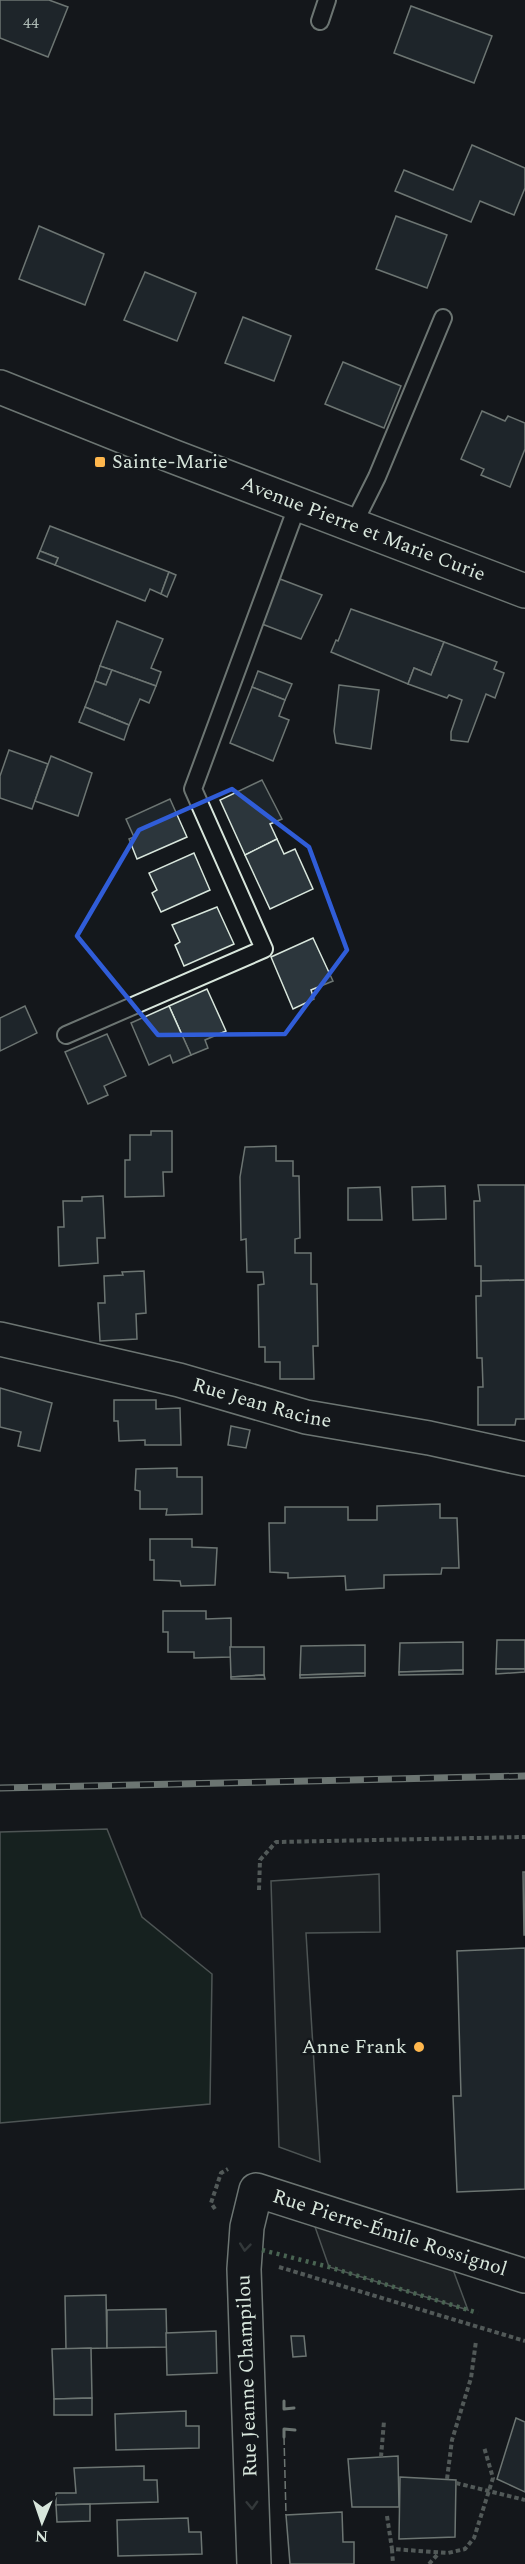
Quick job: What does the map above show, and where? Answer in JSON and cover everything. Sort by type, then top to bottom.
[{"type":"street","name":"Avenue Pierre et Marie Curie","points":[[0,387],[298,504],[524,589]]},
{"type":"street","name":"Rue Jean Racine","points":[[0,1339],[179,1380],[306,1417],[429,1438],[525,1459]]},
{"type":"street","name":"Rue Pierre-Émile Rossignol","points":[[256,2190],[525,2276]]},
{"type":"street","name":"Rue Jeanne Champilou","points":[[254,2564],[244,2269],[247,2227],[256,2190]]},
{"type":"lane","points":[[320,21],[327,0]]},
{"type":"lane","points":[[353,525],[376,477],[443,318]]},
{"type":"lane","points":[[66,1035],[264,949],[193,789],[298,504]]},
{"type":"path","points":[[259,1890],[260,1860],[276,1842],[525,1837]]},
{"type":"path","points":[[277,2266],[525,2341]]},
{"type":"path","points":[[447,2479],[452,2440],[471,2378],[476,2341]]},
{"type":"path","points":[[381,2457],[384,2421]]},
{"type":"path","points":[[392,2549],[439,2553],[465,2549],[474,2538],[492,2478],[484,2446]]},
{"type":"path","points":[[456,2483],[489,2489],[525,2500]]},
{"type":"path","points":[[387,2516],[393,2564]]},
{"type":"path","points":[[429,2564],[439,2553]]},
{"type":"highlighted area","points":[[232,789],[309,847],[347,950],[285,1034],[158,1035],[77,936],[139,830]]},
{"type":"green space","points":[[107,1829],[142,1917],[212,1974],[210,2104],[0,2123],[0,1832]]},
{"type":"shaded area","points":[[379,1874],[380,1932],[306,1933],[320,2162],[279,2147],[271,1881]]},
{"type":"shaded area","points":[[313,2221],[452,2267],[468,2310],[329,2267]]},
{"type":"building","points":[[0,0],[49,0],[68,7],[48,57],[0,38]]},
{"type":"building","points":[[411,6],[492,36],[474,83],[394,53]]},
{"type":"building","points":[[472,145],[525,168],[525,188],[514,215],[480,201],[471,222],[395,191],[404,170],[453,190]]},
{"type":"building","points":[[396,216],[447,235],[427,288],[376,269]]},
{"type":"building","points":[[39,226],[104,254],[85,305],[19,279]]},
{"type":"building","points":[[145,272],[196,293],[177,341],[124,320]]},
{"type":"building","points":[[243,317],[291,336],[274,381],[225,363]]},
{"type":"building","points":[[343,362],[401,386],[384,428],[325,404]]},
{"type":"building","points":[[482,411],[505,421],[508,416],[525,423],[525,449],[510,487],[481,475],[484,469],[461,459]]},
{"type":"building","points":[[50,526],[169,572],[161,594],[150,589],[145,601],[55,565],[58,558],[40,551]]},
{"type":"building","points":[[40,551],[58,558],[55,565],[37,558]]},
{"type":"building","points":[[169,572],[176,575],[167,597],[161,594]]},
{"type":"building","points":[[280,579],[322,595],[301,639],[262,624]]},
{"type":"building","points":[[351,609],[444,642],[431,675],[414,668],[408,684],[331,652]]},
{"type":"building","points":[[117,621],[163,639],[151,668],[161,672],[156,686],[100,666]]},
{"type":"building","points":[[444,642],[497,662],[494,669],[504,673],[495,698],[486,694],[468,742],[451,740],[451,732],[462,700],[449,695],[447,698],[408,684],[414,668],[431,675]]},
{"type":"building","points":[[100,666],[112,670],[106,685],[95,681]]},
{"type":"building","points":[[112,670],[156,686],[149,703],[140,699],[129,725],[85,707],[95,681],[106,685]]},
{"type":"building","points":[[258,671],[292,684],[285,700],[252,687]]},
{"type":"building","points":[[339,685],[379,690],[371,749],[336,743],[334,731]]},
{"type":"building","points":[[252,687],[285,700],[279,716],[289,720],[273,761],[230,743]]},
{"type":"building","points":[[85,707],[129,725],[124,740],[79,722]]},
{"type":"building","points":[[9,750],[48,764],[32,809],[0,798],[0,776]]},
{"type":"building","points":[[51,756],[92,773],[78,816],[35,801]]},
{"type":"building","points":[[262,780],[282,819],[270,824],[277,839],[245,855],[220,800]]},
{"type":"building","points":[[170,799],[187,837],[137,859],[129,839],[134,837],[126,819]]},
{"type":"building","points":[[277,839],[284,854],[295,849],[313,889],[270,909],[245,855]]},
{"type":"building","points":[[194,853],[210,890],[161,912],[152,893],[157,890],[149,873]]},
{"type":"building","points":[[217,907],[234,944],[184,966],[175,945],[180,942],[172,925]]},
{"type":"building","points":[[313,938],[333,981],[311,990],[314,999],[293,1009],[271,957]]},
{"type":"building","points":[[207,989],[226,1031],[205,1040],[208,1048],[191,1055],[169,1006]]},
{"type":"building","points":[[25,1006],[37,1033],[0,1051],[0,1018]]},
{"type":"building","points":[[169,1006],[191,1055],[173,1063],[170,1055],[149,1065],[131,1023]]},
{"type":"building","points":[[107,1034],[126,1076],[104,1086],[108,1095],[88,1104],[65,1052]]},
{"type":"building","points":[[151,1131],[172,1131],[172,1172],[163,1172],[164,1196],[125,1197],[125,1160],[130,1160],[130,1135],[151,1135]]},
{"type":"building","points":[[276,1146],[276,1161],[293,1161],[293,1176],[299,1176],[300,1238],[295,1239],[295,1253],[311,1253],[311,1284],[317,1284],[318,1346],[313,1346],[314,1379],[280,1379],[280,1362],[265,1362],[265,1347],[259,1347],[258,1285],[264,1284],[263,1272],[247,1272],[246,1239],[241,1240],[240,1177],[245,1147]]},
{"type":"building","points":[[478,1185],[525,1185],[525,1280],[481,1281],[481,1266],[475,1266],[474,1201],[480,1201]]},
{"type":"building","points":[[445,1186],[446,1219],[413,1220],[412,1187]]},
{"type":"building","points":[[380,1187],[382,1220],[348,1220],[348,1188]]},
{"type":"building","points":[[103,1196],[105,1238],[97,1238],[98,1263],[59,1266],[58,1227],[64,1227],[63,1201],[82,1201],[82,1197]]},
{"type":"building","points":[[144,1271],[146,1313],[136,1314],[137,1339],[100,1341],[98,1303],[105,1303],[104,1276]]},
{"type":"building","points":[[525,1280],[525,1419],[516,1419],[515,1425],[478,1425],[478,1387],[483,1387],[482,1358],[477,1358],[476,1296],[481,1296],[481,1281]]},
{"type":"building","points":[[0,1388],[52,1403],[40,1451],[18,1446],[21,1432],[0,1427]]},
{"type":"building","points":[[114,1400],[156,1400],[156,1409],[180,1408],[181,1445],[145,1445],[145,1440],[119,1441],[118,1421],[114,1421]]},
{"type":"building","points":[[231,1426],[250,1430],[246,1448],[228,1445]]},
{"type":"building","points":[[177,1468],[177,1477],[202,1477],[202,1514],[166,1515],[167,1509],[140,1509],[140,1491],[135,1490],[136,1469]]},
{"type":"building","points":[[440,1504],[440,1518],[457,1518],[459,1568],[442,1568],[441,1574],[384,1575],[384,1588],[346,1590],[345,1576],[288,1578],[288,1573],[270,1572],[269,1523],[285,1523],[285,1507],[348,1507],[348,1520],[377,1520],[377,1506]]},
{"type":"building","points":[[150,1539],[192,1539],[192,1547],[217,1548],[215,1585],[181,1586],[180,1581],[154,1580],[154,1560],[150,1560]]},
{"type":"building","points":[[163,1611],[206,1611],[206,1619],[231,1618],[231,1657],[194,1658],[194,1652],[168,1652],[168,1632],[163,1632]]},
{"type":"building","points":[[497,1640],[525,1640],[525,1669],[496,1669]]},
{"type":"building","points":[[463,1642],[463,1670],[399,1672],[400,1643]]},
{"type":"building","points":[[365,1645],[365,1673],[300,1675],[301,1646]]},
{"type":"building","points":[[230,1647],[264,1647],[264,1675],[231,1677]]},
{"type":"building","points":[[496,1669],[525,1669],[525,1672],[496,1674]]},
{"type":"building","points":[[463,1670],[463,1674],[399,1675],[399,1672]]},
{"type":"building","points":[[365,1673],[365,1676],[300,1678],[300,1675]]},
{"type":"building","points":[[264,1675],[265,1679],[231,1679],[231,1677]]},
{"type":"building","points":[[523,1872],[525,1872],[525,1935],[524,1935]]},
{"type":"building","points":[[525,1948],[525,2189],[457,2192],[453,2096],[461,2096],[457,1951]]},
{"type":"building","points":[[106,2295],[107,2348],[66,2349],[65,2296]]},
{"type":"building","points":[[166,2309],[167,2347],[107,2348],[107,2310]]},
{"type":"building","points":[[216,2331],[217,2373],[167,2375],[166,2333]]},
{"type":"building","points":[[291,2336],[304,2336],[306,2356],[293,2357]]},
{"type":"building","points":[[91,2348],[92,2398],[54,2399],[52,2349]]},
{"type":"building","points":[[92,2398],[92,2415],[54,2415],[54,2399]]},
{"type":"building","points":[[186,2411],[186,2426],[199,2426],[199,2448],[116,2450],[115,2414]]},
{"type":"building","points":[[516,2418],[525,2422],[525,2492],[497,2479]]},
{"type":"building","points":[[398,2456],[399,2507],[352,2507],[348,2459]]},
{"type":"building","points":[[144,2466],[144,2480],[157,2480],[158,2502],[56,2505],[56,2493],[76,2493],[74,2468]]},
{"type":"building","points":[[400,2477],[456,2480],[455,2537],[399,2539]]},
{"type":"building","points":[[90,2504],[90,2521],[57,2522],[56,2505]]},
{"type":"building","points":[[342,2512],[343,2542],[354,2542],[354,2564],[290,2564],[286,2515]]},
{"type":"building","points":[[188,2518],[189,2532],[201,2532],[202,2554],[118,2556],[117,2520]]},
{"type":"railway","points":[[0,1788],[525,1776]]},
{"type":"hedge","points":[[262,2250],[329,2267],[478,2313]]},
{"type":"fence","points":[[284,2437],[286,2515]]},
{"type":"wall","points":[[284,2401],[284,2409],[294,2408]]},
{"type":"wall","points":[[284,2437],[284,2429],[295,2430]]},
{"type":"place","name":"Sainte-Marie","points":[[100,462]]},
{"type":"place","name":"Anne Frank","points":[[419,2047]]}]
